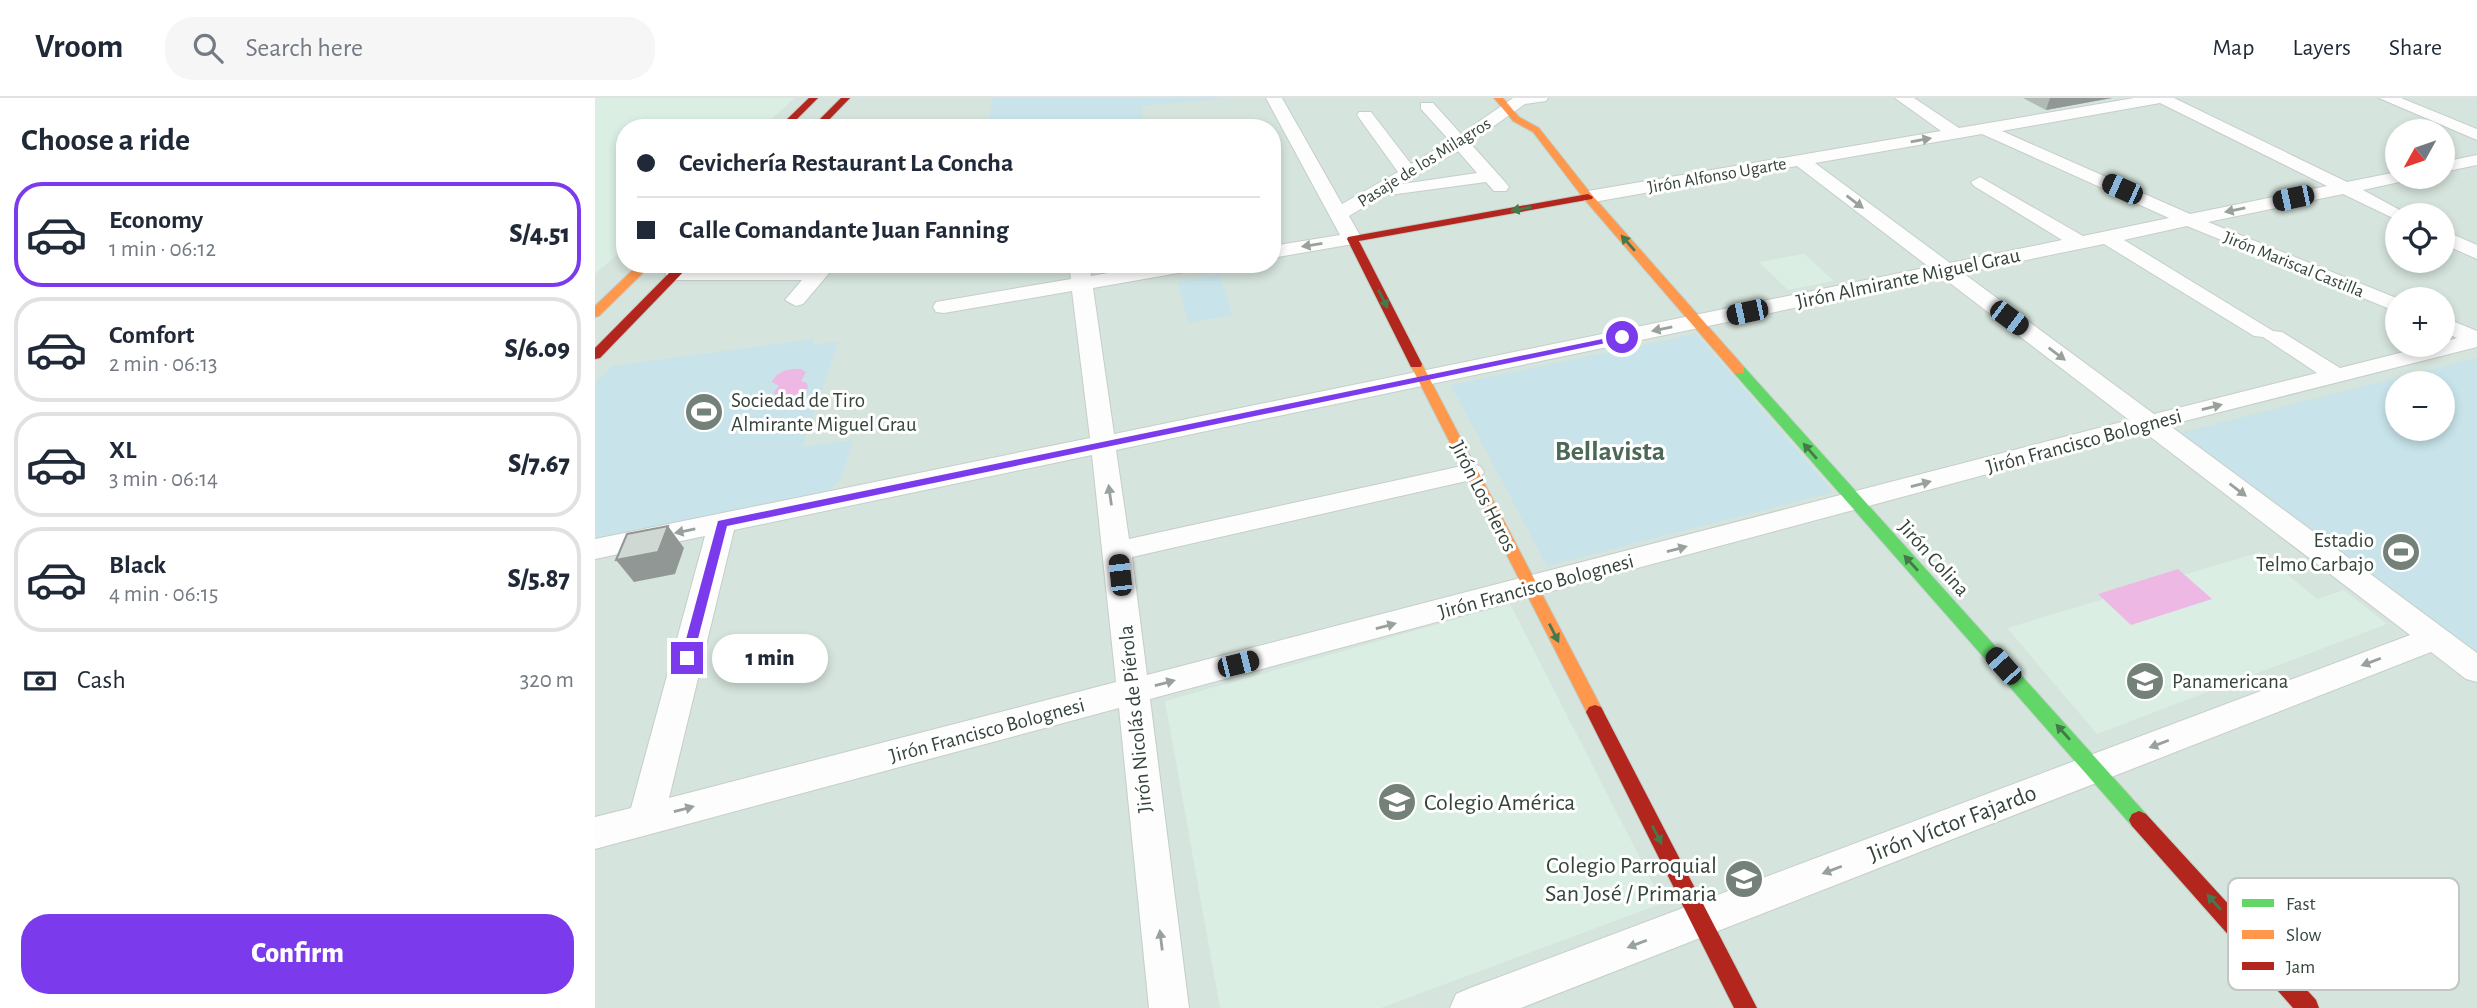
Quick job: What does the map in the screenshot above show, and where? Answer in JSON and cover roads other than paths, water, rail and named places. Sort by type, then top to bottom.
[{"type":"street","points":[[792,119],[814,98]]},
{"type":"street","points":[[824,119],[846,98]]},
{"type":"street","name":"Jirón Los Heros","points":[[1274,98],[1352,239],[1746,1008]]},
{"type":"street","points":[[1512,102],[1539,98]]},
{"type":"street","points":[[1903,98],[1957,134]]},
{"type":"street","points":[[2162,98],[2385,208]]},
{"type":"street","name":"Jirón Alfonso Ugarte","points":[[1281,251],[2162,98]]},
{"type":"street","points":[[2387,98],[2477,135]]},
{"type":"street","name":"Jirón Colina","points":[[1512,102],[1535,116],[1536,130],[1588,197],[1855,502],[2228,918]]},
{"type":"street","name":"Pasaje de los Milagros","points":[[1339,214],[1461,142],[1512,102]]},
{"type":"street","points":[[1372,195],[1495,182],[1427,106]]},
{"type":"street","points":[[1364,115],[1408,173]]},
{"type":"street","name":"Jirón Mariscal Castilla","points":[[1984,129],[2385,301]]},
{"type":"street","points":[[1281,139],[1296,137]]},
{"type":"street","points":[[2455,165],[2477,160]]},
{"type":"street","points":[[1801,161],[2477,670]]},
{"type":"street","name":"Jirón Almirante Miguel Grau","points":[[595,549],[2385,180]]},
{"type":"street","points":[[1980,182],[2078,242]]},
{"type":"street","points":[[2106,237],[2336,376]]},
{"type":"street","points":[[2455,242],[2477,253]]},
{"type":"street","points":[[595,313],[637,273]]},
{"type":"street","points":[[595,335],[670,273]]},
{"type":"street","points":[[595,355],[671,273]]},
{"type":"street","points":[[796,300],[819,273]]},
{"type":"street","points":[[944,306],[1080,273]]},
{"type":"street","name":"Jirón Nicolás de Piérola","points":[[1080,273],[1117,551],[1169,1008]]},
{"type":"street","points":[[2455,329],[2477,339]]},
{"type":"street","name":"Jirón Francisco Bolognesi","points":[[595,833],[2148,423],[2477,339]]},
{"type":"street","points":[[1117,551],[1471,471]]},
{"type":"street","points":[[646,819],[722,523]]},
{"type":"street","name":"Jirón Víctor Fajardo","points":[[1470,1008],[2435,638]]},
{"type":"street","name":"Jirón Colina","points":[[2292,990],[2308,1008]]},
{"type":"place","name":"Sociedad de Tiro Almirante Miguel Grau","points":[[704,412]]},
{"type":"place","name":"Estadio Telmo Carbajo","points":[[2401,552]]},
{"type":"place","name":"Panamericana","points":[[2145,681]]},
{"type":"place","name":"Colegio América","points":[[1397,802]]},
{"type":"place","name":"Colegio Parroquial San José / Primaria","points":[[1744,879]]},
{"type":"district","name":"Bellavista","points":[[1610,450]]}]
